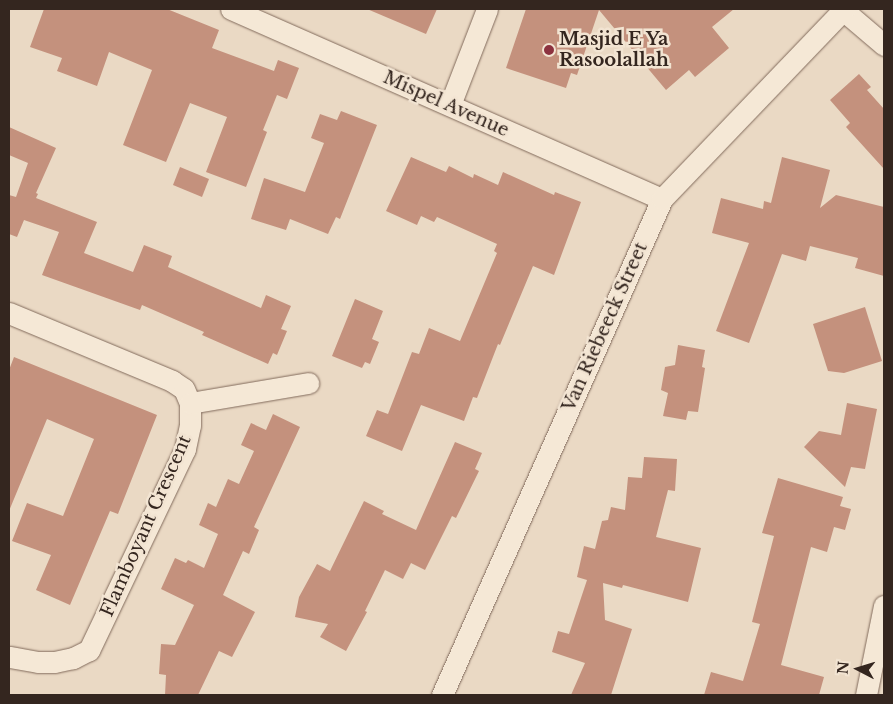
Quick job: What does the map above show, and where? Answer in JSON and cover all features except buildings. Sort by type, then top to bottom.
[{"type":"street","name":"Mispel Avenue","points":[[231,9],[662,199]]},
{"type":"street","points":[[450,106],[487,9]]},
{"type":"street","points":[[844,9],[884,44]]},
{"type":"street","name":"Van Riebeeck Street","points":[[442,695],[662,199],[844,9]]},
{"type":"street","points":[[9,313],[172,381],[184,390],[190,403],[308,383]]},
{"type":"street","name":"Flamboyant Crescent","points":[[9,657],[38,662],[54,662],[73,658],[89,650],[184,449],[190,426],[190,403]]},
{"type":"street","points":[[866,695],[884,606]]},
{"type":"place","name":"Masjid E Ya Rasoolallah","points":[[549,50]]}]
